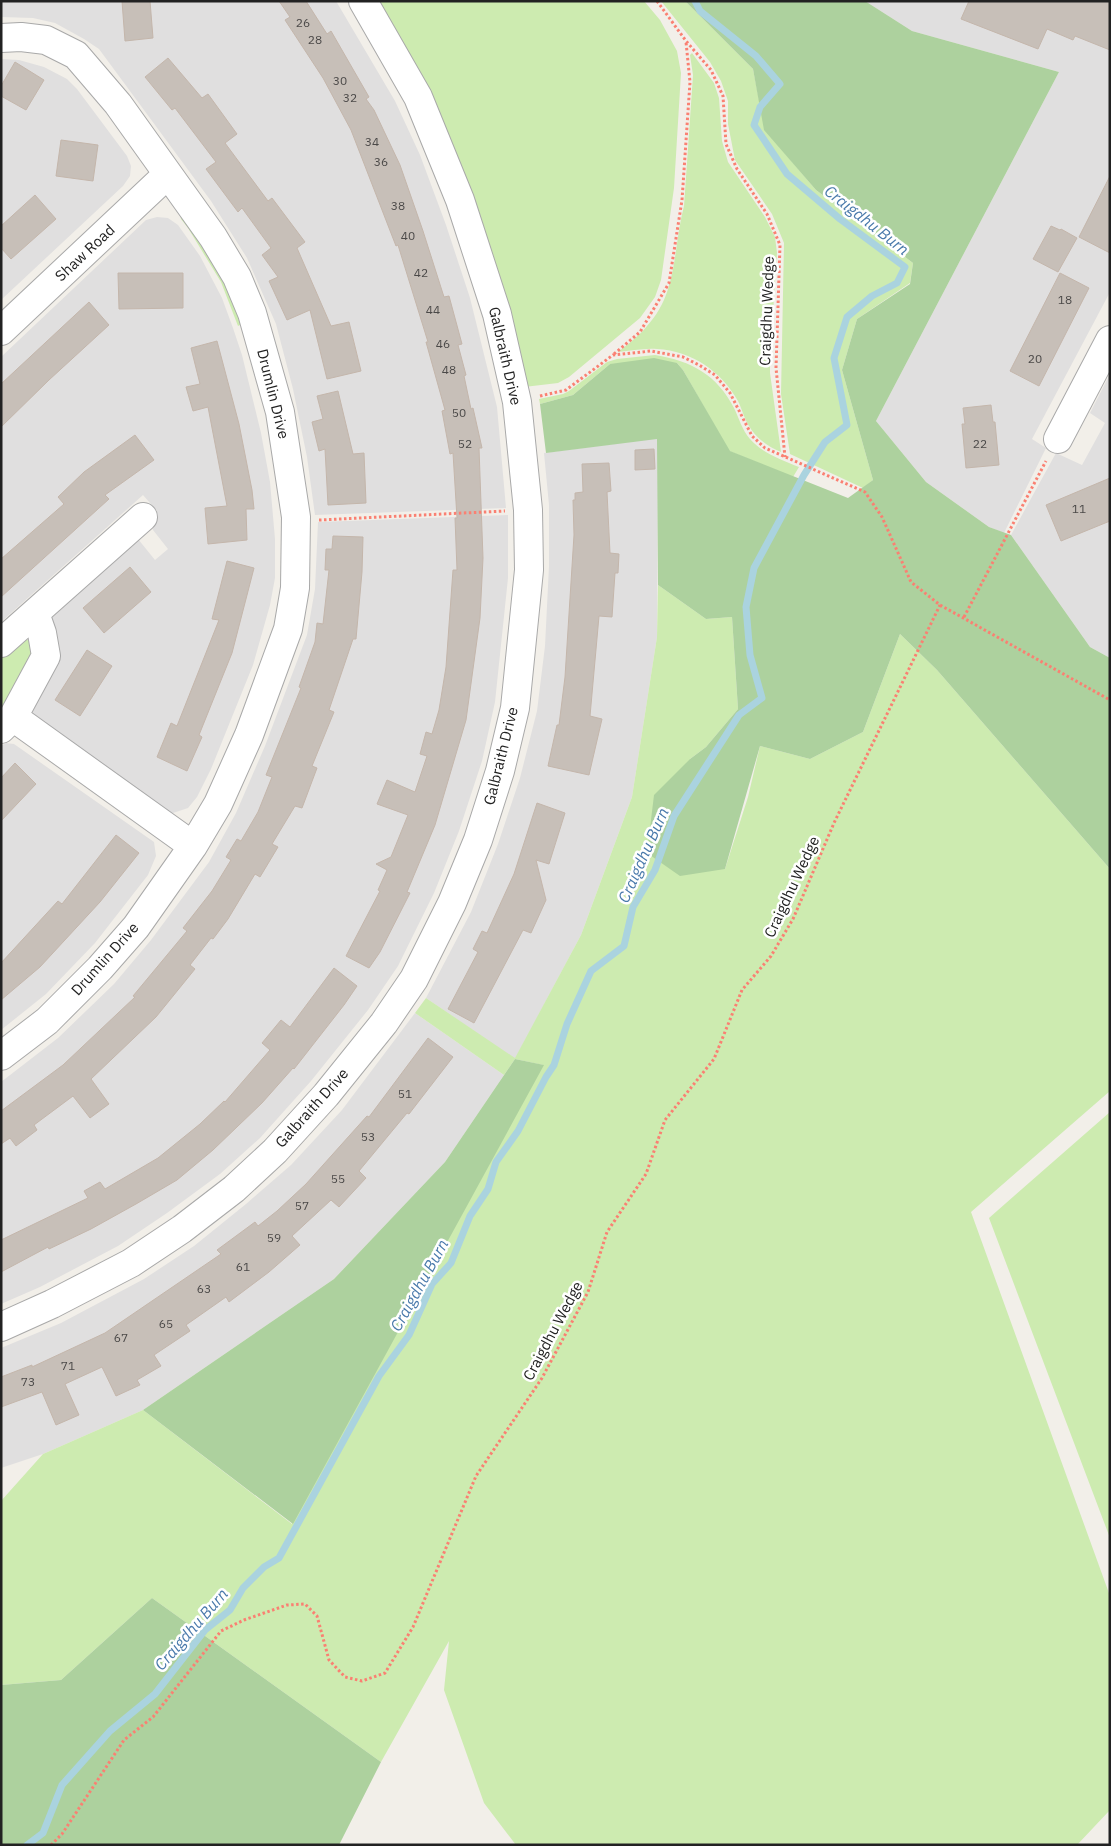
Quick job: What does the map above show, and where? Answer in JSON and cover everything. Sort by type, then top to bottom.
[{"type":"street","name":"Galbraith Drive","points":[[1,1327],[52,1304],[131,1263],[182,1229],[234,1189],[274,1151],[326,1095],[384,1023],[414,979],[452,903],[478,840],[500,771],[515,708],[529,570],[528,510],[517,402],[497,314],[460,200],[418,97],[363,1]]},
{"type":"street","name":"Drumlin Drive","points":[[1,38],[21,37],[46,40],[76,55],[118,104],[213,237],[237,277],[252,313],[280,412],[296,517],[295,588],[288,629],[249,735],[218,804],[192,846],[136,926],[100,968],[47,1021],[1,1056]]},
{"type":"street","name":"Shaw Road","points":[[1,331],[168,174]]},
{"type":"street","points":[[1053,447],[1110,340]]},
{"type":"street","points":[[1,643],[143,517]]},
{"type":"street","points":[[35,613],[42,633],[46,656],[7,723],[192,846]]},
{"type":"path","name":"Craigdhu Wedge","points":[[657,1],[686,41],[711,70],[723,96],[726,144],[737,169],[767,214],[780,245],[776,368],[785,457]]},
{"type":"path","points":[[517,402],[566,390],[613,355],[640,332],[669,284],[682,200],[690,82],[686,41]]},
{"type":"path","points":[[613,355],[651,351],[683,357],[699,364],[715,375],[730,393],[752,436],[766,448],[865,492],[882,518],[911,582],[940,605],[1110,700]]},
{"type":"path","points":[[964,617],[1053,447]]},
{"type":"path","points":[[311,520],[494,512]]},
{"type":"path","name":"Craigdhu Wedge","points":[[51,1845],[62,1834],[124,1740],[153,1717],[221,1631],[244,1620],[286,1605],[305,1604],[317,1616],[329,1660],[345,1677],[362,1681],[385,1673],[413,1627],[476,1476],[542,1378],[588,1292],[607,1232],[646,1174],[665,1120],[714,1058],[742,990],[771,956],[793,919],[834,823],[940,605]]},
{"type":"shaded area","points":[[1,1],[336,1],[395,101],[420,155],[446,225],[470,298],[497,407],[506,508],[315,515],[307,457],[293,389],[276,324],[247,258],[211,201],[99,49],[55,23],[33,18],[1,17]]},
{"type":"shaded area","points":[[865,1],[1110,1],[1110,292],[1032,439],[1046,448],[1004,533],[989,527],[926,482],[876,421],[1059,72],[912,31]]},
{"type":"shaded area","points":[[1,59],[19,60],[44,67],[67,79],[77,89],[127,156],[131,166],[130,176],[123,186],[1,300]]},
{"type":"shaded area","points":[[157,217],[168,218],[178,225],[200,256],[222,298],[233,328],[242,355],[261,433],[270,482],[275,539],[275,578],[270,605],[253,665],[211,769],[197,797],[188,808],[170,814],[36,724],[31,711],[60,650],[49,620],[138,539],[155,560],[168,549],[153,530],[152,522],[157,511],[143,495],[1,622],[1,357],[146,220]]},
{"type":"shaded area","points":[[1110,374],[1110,658],[1090,647],[1011,535],[1056,453],[1082,465],[1105,423],[1090,413]]},
{"type":"shaded area","points":[[658,438],[657,637],[632,797],[581,935],[515,1059],[426,998],[471,912],[498,844],[520,778],[537,711],[545,646],[549,566],[549,505],[544,453]]},
{"type":"shaded area","points":[[508,515],[508,578],[495,702],[482,761],[459,831],[434,893],[398,966],[368,1010],[311,1081],[260,1138],[220,1174],[118,1246],[40,1287],[1,1304],[1,1082],[58,1038],[114,984],[151,940],[209,862],[236,813],[265,746],[307,635],[315,589],[318,522]]},
{"type":"shaded area","points":[[6,743],[14,744],[154,842],[156,856],[148,875],[95,943],[46,994],[1,1030],[1,746]]},
{"type":"shaded area","points":[[415,1013],[504,1075],[445,1162],[334,1279],[143,1410],[43,1454],[1,1468],[1,1348],[61,1323],[144,1279],[194,1246],[246,1204],[291,1165],[342,1110]]},
{"type":"green space","points":[[373,1],[644,1],[660,20],[677,51],[681,73],[674,188],[661,280],[655,297],[640,318],[569,377],[558,383],[524,387]]},
{"type":"green space","points":[[661,1],[685,1],[753,69],[765,130],[816,190],[913,263],[910,283],[857,319],[842,370],[873,480],[863,488],[790,454],[781,394],[784,243],[772,214],[735,160],[728,124],[728,101],[721,81],[710,62]]},
{"type":"green space","points":[[685,1],[865,1],[912,31],[1059,72],[876,421],[926,482],[989,527],[1011,535],[1090,647],[1110,658],[1110,869],[937,670],[900,634],[863,732],[810,759],[760,746],[725,869],[680,876],[647,853],[654,795],[690,759],[706,747],[738,709],[732,617],[706,619],[658,585],[657,439],[546,453],[540,404],[573,395],[610,364],[654,358],[677,363],[683,370],[730,451],[848,498],[873,480],[842,370],[857,319],[910,284],[913,263],[816,190],[764,130],[753,69]]},
{"type":"green space","points":[[692,53],[714,83],[719,98],[722,141],[728,162],[765,217],[775,237],[777,253],[770,373],[781,452],[771,448],[755,434],[747,423],[731,390],[704,364],[682,354],[657,349],[618,352],[647,326],[657,313],[664,299],[673,269],[684,206],[693,75],[690,55]]},
{"type":"green space","points":[[180,213],[187,220],[224,280],[242,324],[238,326],[221,282],[181,219]]},
{"type":"green space","points":[[655,355],[681,361],[702,371],[711,378],[727,396],[750,439],[773,456],[799,467],[793,477],[729,451],[683,370],[677,363],[610,364],[573,395],[540,404],[539,399],[569,391],[607,362],[617,359]]},
{"type":"green space","points":[[658,585],[706,619],[732,617],[738,709],[706,747],[690,759],[725,869],[748,797],[760,746],[810,759],[863,732],[900,634],[937,670],[1110,869],[1110,1091],[971,1212],[1110,1596],[1110,1810],[1077,1845],[516,1845],[484,1803],[444,1690],[449,1641],[381,1762],[152,1598],[61,1680],[1,1685],[1,1501],[43,1454],[143,1410],[292,1524],[543,1065],[515,1059],[504,1075],[415,1013],[426,998],[515,1058],[581,935],[632,797],[657,637]]},
{"type":"green space","points":[[26,639],[33,643],[36,650],[1,710],[1,653]]},
{"type":"green space","points":[[515,1059],[544,1065],[293,1524],[143,1410],[334,1279],[445,1162]]},
{"type":"green space","points":[[1110,1112],[1110,1538],[989,1218]]},
{"type":"green space","points":[[152,1598],[381,1762],[339,1845],[1,1845],[1,1685],[61,1680]]},
{"type":"building","points":[[122,1],[150,1],[153,38],[125,41]]},
{"type":"building","points":[[279,1],[306,1],[327,34],[331,31],[369,97],[366,99],[374,110],[400,165],[444,297],[449,296],[462,344],[458,345],[466,375],[464,376],[471,409],[473,408],[482,448],[479,448],[483,558],[480,618],[466,720],[435,825],[407,892],[410,893],[380,952],[369,968],[346,956],[380,891],[378,890],[387,870],[376,864],[391,857],[408,815],[377,804],[387,780],[415,792],[427,756],[420,754],[426,732],[432,734],[439,710],[446,667],[453,570],[457,570],[455,518],[457,518],[453,453],[450,454],[442,411],[445,410],[426,342],[428,342],[398,245],[396,246],[351,130],[323,78],[285,20],[290,17]]},
{"type":"building","points":[[969,1],[1110,1],[1110,50],[1075,36],[1073,40],[1047,29],[1038,49],[961,19]]},
{"type":"building","points":[[168,58],[202,98],[208,94],[237,134],[225,143],[268,201],[272,198],[305,242],[297,248],[331,326],[349,322],[361,371],[327,379],[310,310],[287,320],[269,281],[278,277],[262,255],[271,248],[242,208],[238,212],[206,169],[216,162],[175,108],[172,110],[145,77]]},
{"type":"building","points":[[15,62],[44,80],[26,110],[1,96],[1,86]]},
{"type":"building","points":[[61,140],[98,145],[93,181],[56,176]]},
{"type":"building","points":[[1110,176],[1110,253],[1079,237]]},
{"type":"building","points":[[35,195],[56,219],[11,259],[1,248],[1,226]]},
{"type":"building","points":[[1051,226],[1077,238],[1058,272],[1033,259]]},
{"type":"building","points":[[118,273],[183,273],[183,308],[119,309]]},
{"type":"building","points":[[1060,273],[1089,288],[1039,386],[1010,371]]},
{"type":"building","points":[[89,302],[109,325],[1,427],[1,384]]},
{"type":"building","points":[[217,341],[239,424],[254,509],[246,509],[247,540],[208,544],[205,508],[227,506],[208,407],[193,411],[186,387],[200,384],[191,348]]},
{"type":"building","points":[[338,391],[353,454],[364,453],[366,503],[328,505],[325,449],[319,451],[312,422],[323,419],[317,396]]},
{"type":"building","points":[[991,405],[993,422],[995,422],[999,465],[966,468],[962,424],[965,424],[963,408]]},
{"type":"building","points":[[135,435],[154,460],[105,495],[109,499],[1,597],[1,559],[64,504],[58,497],[84,472]]},
{"type":"building","points":[[654,449],[655,469],[635,470],[635,450]]},
{"type":"building","points":[[609,463],[611,491],[607,492],[610,553],[619,554],[618,573],[615,573],[612,617],[599,616],[590,716],[602,719],[589,775],[548,766],[557,725],[559,725],[565,677],[574,535],[573,500],[575,500],[575,493],[583,492],[582,464]]},
{"type":"building","points":[[1110,478],[1110,521],[1061,541],[1046,505]]},
{"type":"building","points":[[333,536],[363,537],[356,639],[353,639],[329,710],[334,712],[312,766],[317,768],[302,808],[295,806],[272,844],[278,847],[260,877],[255,874],[228,919],[190,965],[195,969],[156,1017],[91,1079],[109,1104],[90,1118],[73,1096],[34,1125],[37,1130],[16,1146],[10,1138],[1,1144],[1,1111],[63,1065],[135,997],[133,996],[187,931],[183,928],[212,891],[231,860],[226,857],[237,839],[241,841],[258,812],[272,777],[266,775],[301,688],[299,687],[315,642],[317,623],[323,624],[329,570],[325,570],[326,549],[332,549]]},
{"type":"building","points":[[227,561],[254,568],[232,653],[199,735],[202,737],[187,771],[157,757],[171,723],[177,726],[219,620],[212,619]]},
{"type":"building","points":[[130,567],[151,592],[104,633],[83,608]]},
{"type":"building","points":[[87,650],[112,666],[80,716],[55,700]]},
{"type":"building","points":[[15,763],[36,784],[1,821],[1,778]]},
{"type":"building","points":[[537,803],[565,813],[549,864],[536,860],[546,900],[531,933],[523,930],[474,1023],[448,1009],[478,952],[473,949],[482,931],[487,933],[514,874]]},
{"type":"building","points":[[116,835],[139,853],[100,902],[40,967],[1,1000],[1,963],[58,901],[62,904]]},
{"type":"building","points":[[334,968],[357,986],[294,1069],[213,1150],[177,1180],[136,1204],[91,1229],[49,1249],[48,1247],[1,1272],[1,1240],[88,1198],[84,1191],[100,1182],[105,1189],[158,1158],[225,1102],[270,1050],[262,1043],[281,1020],[290,1027]]},
{"type":"building","points":[[428,1038],[453,1057],[409,1114],[407,1113],[359,1171],[366,1178],[339,1207],[331,1200],[292,1236],[300,1245],[269,1272],[229,1302],[226,1297],[186,1325],[190,1331],[154,1355],[161,1366],[137,1380],[140,1385],[116,1396],[102,1367],[65,1384],[79,1415],[56,1425],[42,1392],[1,1407],[1,1377],[32,1365],[32,1367],[105,1333],[221,1254],[217,1250],[255,1222],[258,1226],[277,1211],[306,1184],[367,1116],[369,1117]]},
{"type":"waterway","name":"Craigdhu Burn","points":[[27,1845],[43,1833],[62,1785],[110,1731],[155,1694],[205,1630],[230,1610],[243,1588],[264,1567],[279,1558],[379,1376],[409,1335],[432,1284],[451,1263],[470,1216],[488,1189],[496,1162],[518,1131],[554,1065],[567,1024],[591,971],[624,946],[633,907],[655,870],[674,816],[739,715],[762,698],[750,655],[746,607],[754,568],[804,475],[825,442],[847,425],[834,358],[847,317],[872,296],[897,283],[905,267],[840,219],[787,174],[754,125],[760,107],[780,84],[756,56],[700,11],[695,1]]}]
